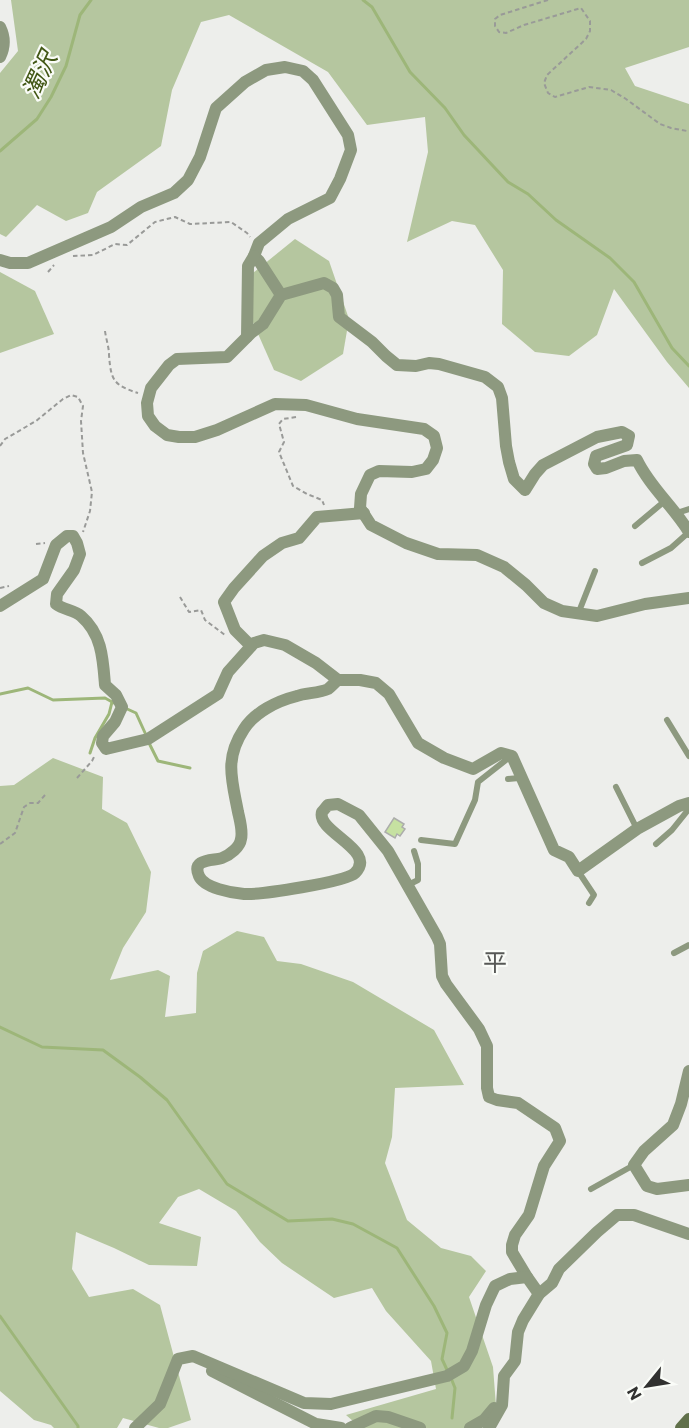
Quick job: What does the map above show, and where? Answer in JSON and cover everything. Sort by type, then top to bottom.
[{"type":"main road","points":[[681,1428],[689,1419]]},
{"type":"street","points":[[0,27],[5,42],[0,57]]},
{"type":"street","points":[[0,260],[10,263],[28,263],[111,227],[141,207],[174,193],[188,180],[200,157],[216,108],[245,82],[266,70],[285,67],[303,71],[313,80],[348,135],[351,150],[330,198],[288,219],[260,243],[248,266],[247,337]]},
{"type":"street","points":[[255,253],[281,295]]},
{"type":"street","points":[[689,532],[683,511],[666,500],[637,460],[624,461],[597,469],[594,464],[596,456],[627,445],[629,436],[622,432],[597,437],[543,465],[525,490],[514,479],[509,462],[502,398],[498,387],[485,377],[429,363],[416,366],[397,365],[339,317],[337,295],[333,288],[324,283],[281,295],[263,324],[227,357],[177,359],[169,365],[151,388],[148,397],[148,416],[155,426],[167,435],[179,437],[195,436],[217,430],[275,404],[306,405],[357,419],[424,429],[434,436],[436,448],[433,460],[426,469],[412,472],[379,471],[370,475],[361,494],[360,508],[370,525],[406,543],[438,554],[477,555],[504,567],[544,603],[562,611],[597,616],[645,604],[689,598]]},
{"type":"street","points":[[364,513],[317,517],[299,538],[282,543],[262,556],[224,602],[235,630],[247,643],[264,640],[285,645],[316,663],[338,680],[376,683],[389,694],[418,743],[444,758],[473,769],[501,753],[512,756],[554,850],[569,857],[578,872],[637,829],[688,803]]},
{"type":"street","points":[[0,606],[43,579],[56,545],[67,536],[73,536],[80,554],[74,570],[57,594],[56,604],[62,609],[80,615],[96,633],[102,652],[105,685],[116,695],[122,707],[115,722],[103,736],[102,743],[105,749],[148,739],[218,694],[228,672],[247,643]]},
{"type":"street","points":[[338,680],[328,689],[281,701],[255,716],[244,729],[233,749],[230,769],[242,828],[241,841],[223,858],[207,860],[198,866],[200,879],[211,886],[245,894],[279,891],[354,875],[360,861],[355,851],[324,824],[322,812],[327,805],[338,804],[359,815],[388,851],[437,937],[440,944],[442,976],[479,1029],[487,1046],[489,1097],[518,1103],[555,1128],[560,1141],[544,1166],[529,1215],[515,1235],[512,1245],[512,1252],[539,1294]]},
{"type":"street","points":[[689,1071],[673,1125],[644,1151],[634,1165],[647,1186],[657,1189],[689,1185]]},
{"type":"street","points":[[489,1428],[502,1405],[504,1376],[515,1361],[518,1332],[523,1320],[539,1294],[552,1283],[559,1269],[597,1232],[616,1215],[634,1215],[689,1234]]},
{"type":"street","points":[[135,1428],[160,1404],[178,1359],[194,1356],[304,1403],[332,1404],[447,1376],[464,1366],[472,1351],[486,1305],[495,1286],[510,1279],[527,1277]]},
{"type":"street","points":[[186,1358],[316,1424],[341,1428]]},
{"type":"street","points":[[470,1428],[484,1420],[496,1406],[502,1405]]},
{"type":"street","points":[[350,1428],[376,1416],[388,1417],[420,1428]]},
{"type":"lane","points":[[635,526],[666,500]]},
{"type":"lane","points":[[642,564],[671,548],[689,532]]},
{"type":"lane","points":[[578,614],[595,571]]},
{"type":"lane","points":[[667,720],[689,756]]},
{"type":"lane","points":[[421,840],[455,844],[475,800],[478,782],[512,756]]},
{"type":"lane","points":[[508,779],[519,778],[525,782]]},
{"type":"lane","points":[[616,787],[637,829]]},
{"type":"lane","points":[[656,844],[672,830],[688,810],[688,803]]},
{"type":"lane","points":[[408,885],[418,880],[418,864],[414,851]]},
{"type":"lane","points":[[578,872],[594,895],[589,903]]},
{"type":"lane","points":[[674,953],[689,945]]},
{"type":"lane","points":[[591,1189],[634,1165]]},
{"type":"path","points":[[548,0],[500,15],[495,19],[495,26],[499,32],[506,33],[524,25],[581,8],[590,21],[590,31],[586,39],[547,75],[544,83],[548,93],[555,97],[589,87],[611,90],[660,124],[689,132]]},
{"type":"path","points":[[70,256],[93,255],[116,244],[127,245],[154,222],[176,216],[190,224],[231,222],[247,233],[255,253]]},
{"type":"path","points":[[48,272],[54,264]]},
{"type":"path","points":[[105,331],[110,372],[117,384],[148,397]]},
{"type":"path","points":[[0,446],[5,439],[36,421],[63,399],[70,395],[78,397],[83,406],[81,421],[83,453],[92,492],[90,511],[78,548]]},
{"type":"path","points":[[313,408],[308,414],[283,419],[279,424],[284,442],[279,452],[293,486],[322,500],[327,516]]},
{"type":"path","points":[[180,597],[189,612],[201,610],[205,620],[231,640],[247,643]]},
{"type":"path","points":[[77,778],[92,761],[102,743]]},
{"type":"path","points":[[0,844],[15,833],[24,807],[30,803],[38,803],[45,795]]},
{"type":"green space","points":[[11,0],[689,0],[689,47],[625,68],[635,86],[689,104],[689,388],[667,362],[614,289],[597,335],[569,356],[535,352],[502,324],[503,270],[475,225],[452,221],[407,242],[428,152],[425,117],[367,125],[328,72],[229,15],[201,22],[172,90],[161,146],[97,192],[88,213],[66,221],[37,205],[6,237],[0,234],[0,73],[18,51]]},
{"type":"green space","points":[[295,239],[329,261],[349,319],[343,354],[301,381],[274,370],[244,302],[253,273]]},
{"type":"green space","points":[[0,272],[35,291],[54,334],[0,353]]},
{"type":"green space","points":[[53,758],[103,777],[102,809],[127,823],[151,872],[146,912],[123,948],[110,980],[158,970],[170,976],[165,1017],[196,1013],[197,973],[203,951],[237,931],[264,937],[277,961],[301,964],[353,982],[434,1030],[464,1085],[395,1088],[392,1137],[385,1163],[407,1220],[441,1248],[471,1256],[486,1271],[469,1297],[493,1367],[496,1406],[466,1428],[361,1428],[346,1415],[436,1389],[431,1361],[386,1311],[372,1288],[334,1298],[282,1263],[260,1242],[236,1211],[199,1189],[178,1197],[159,1223],[201,1237],[197,1266],[149,1265],[76,1232],[72,1269],[89,1297],[133,1289],[160,1305],[191,1420],[168,1428],[159,1428],[123,1418],[117,1428],[54,1428],[34,1420],[0,1391],[0,786],[14,785]]},
{"type":"building","points":[[394,818],[404,824],[402,827],[405,829],[400,836],[397,834],[395,838],[385,832]]},
{"type":"waterway","name":"濁沢","points":[[0,151],[37,119],[51,97],[66,66],[80,15],[91,0]]},
{"type":"waterway","points":[[363,0],[372,7],[410,72],[445,108],[464,135],[508,182],[528,194],[556,220],[610,258],[634,282],[672,348],[689,366]]},
{"type":"waterway","points":[[0,694],[28,688],[53,700],[105,698],[114,703]]},
{"type":"waterway","points":[[90,753],[95,738],[109,714],[112,702]]},
{"type":"waterway","points":[[125,708],[136,713],[146,735]]},
{"type":"waterway","points":[[148,741],[158,761],[190,768]]},
{"type":"waterway","points":[[0,1027],[42,1047],[103,1050],[167,1100],[227,1184],[288,1221],[332,1219],[353,1224],[397,1248],[434,1306],[447,1333],[442,1359],[448,1372]]},
{"type":"waterway","points":[[0,1316],[78,1428]]},
{"type":"waterway","points":[[451,1378],[455,1388],[452,1418]]},
{"type":"district","name":"平","points":[[495,963]]}]
